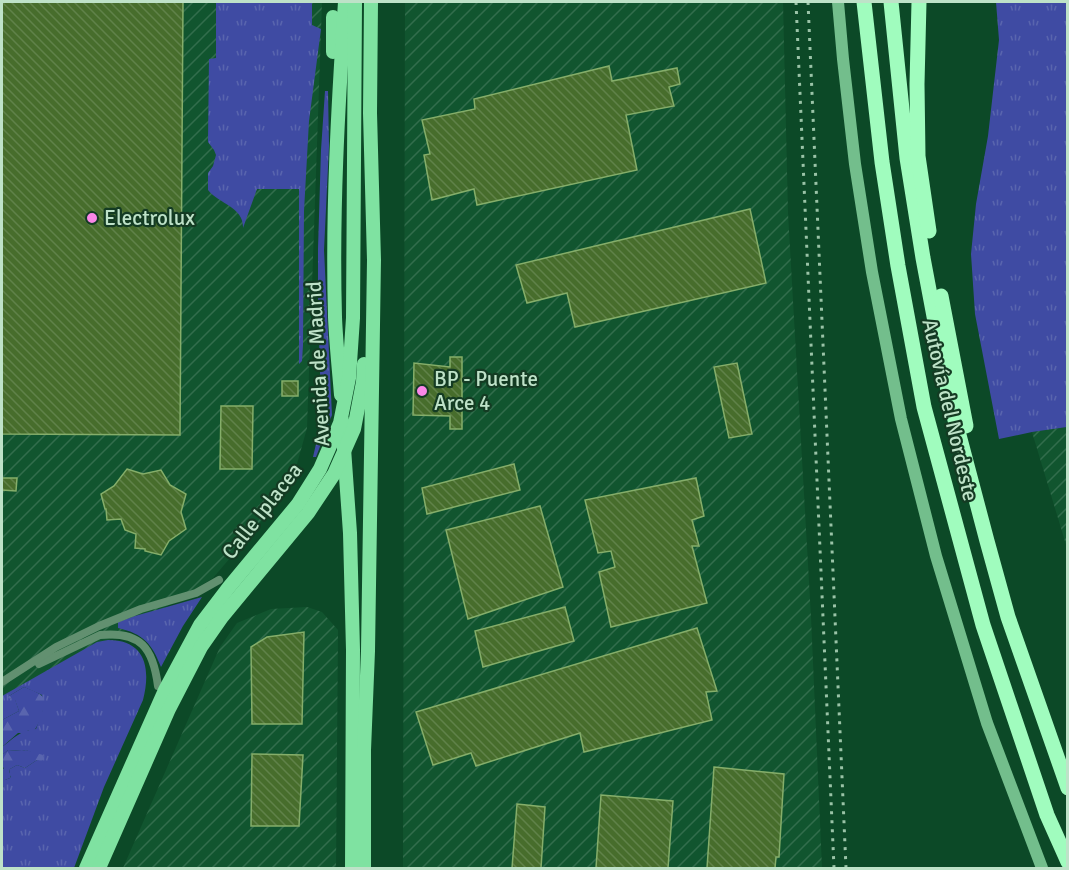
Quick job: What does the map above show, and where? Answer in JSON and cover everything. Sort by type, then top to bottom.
[{"type":"highway","name":"Autovía del Nordeste","points":[[864,2],[884,174],[924,407],[983,625],[1047,815]]},
{"type":"highway","name":"Autovía del Nordeste","points":[[891,2],[907,158],[950,401],[1008,617],[1068,788]]},
{"type":"highway","points":[[919,2],[918,156],[933,256],[987,541]]},
{"type":"highway","points":[[1047,815],[1068,862]]},
{"type":"highway","points":[[1047,815],[1059,868]]},
{"type":"main road","name":"Avenida de Madrid","points":[[345,2],[336,135],[334,259],[335,320],[350,533],[353,650],[352,868]]},
{"type":"main road","name":"Calle Iplacea","points":[[86,868],[165,690],[200,625],[297,504],[320,469],[340,423],[349,378],[353,318],[355,2]]},
{"type":"main road","points":[[364,868],[364,750],[368,651],[374,270],[370,113],[371,2]]},
{"type":"main road","points":[[333,17],[336,135]]},
{"type":"main road","name":"Calle Iplacea","points":[[99,868],[169,709],[201,647],[232,603],[308,513],[334,474],[354,429],[363,382],[370,113]]},
{"type":"street","points":[[838,2],[855,164],[872,272],[901,419],[936,556],[984,712],[1041,868]]},
{"type":"street","points":[[5,680],[57,647],[99,626],[141,609],[196,593],[219,580]]},
{"type":"street","points":[[5,680],[100,635],[110,634],[125,635],[139,641],[149,652],[156,670],[158,686]]},
{"type":"shaded area","points":[[2,2],[322,2],[307,428],[295,471],[270,511],[213,578],[138,624],[2,697]]},
{"type":"shaded area","points":[[405,2],[783,2],[788,213],[811,617],[822,868],[403,868]]},
{"type":"shaded area","points":[[1067,427],[1067,548],[1032,432]]},
{"type":"shaded area","points":[[307,607],[322,612],[338,630],[336,868],[123,868],[220,647],[237,623],[271,609]]},
{"type":"green space","points":[[216,2],[312,2],[312,25],[321,29],[309,121],[304,211],[303,345],[302,361],[299,364],[299,189],[257,189],[243,228],[240,215],[208,190],[208,173],[216,155],[208,142],[209,59],[216,58]]},
{"type":"green space","points":[[996,2],[1068,2],[1067,427],[999,439],[975,314],[971,254],[999,40]]},
{"type":"green space","points":[[325,91],[328,91],[329,146],[324,250],[332,415],[316,457],[313,457],[319,431],[321,405],[318,249]]},
{"type":"green space","points":[[202,597],[161,667],[146,641],[134,633],[118,628],[118,622]]},
{"type":"green space","points":[[121,641],[138,651],[145,667],[145,689],[143,700],[104,787],[74,868],[2,868],[2,788],[5,780],[11,776],[10,769],[17,765],[25,768],[37,760],[33,753],[26,750],[8,750],[2,755],[2,747],[21,733],[36,729],[43,709],[42,695],[24,687],[9,696],[15,699],[19,711],[2,720],[2,696],[97,642]]},
{"type":"green space","points":[[24,687],[36,692],[44,699],[40,720],[33,732],[29,730],[18,733],[2,747],[2,720],[19,711],[15,700],[8,698]]},
{"type":"green space","points":[[8,750],[26,750],[43,755],[44,758],[25,768],[17,765],[10,769],[10,778],[5,780],[2,788],[4,768],[2,767],[2,755]]},
{"type":"building","name":"Electrolux","points":[[2,2],[183,2],[180,435],[2,434]]},
{"type":"building","points":[[609,66],[612,81],[677,68],[680,84],[669,87],[674,106],[626,115],[637,170],[477,205],[474,189],[432,200],[424,155],[430,154],[422,120],[475,109],[474,99]]},
{"type":"building","points":[[750,209],[766,283],[575,327],[567,293],[527,303],[516,265]]},
{"type":"building","points":[[450,357],[462,357],[462,429],[450,429],[450,416],[413,415],[414,363],[450,367]]},
{"type":"building","points":[[737,363],[752,434],[729,438],[714,367]]},
{"type":"building","points":[[282,381],[298,381],[298,396],[282,396]]},
{"type":"building","points":[[221,406],[253,406],[252,469],[220,469]]},
{"type":"building","points":[[514,464],[520,490],[427,514],[422,488]]},
{"type":"building","points":[[127,469],[143,474],[161,470],[170,485],[186,494],[181,512],[186,529],[169,541],[161,555],[135,548],[136,534],[125,530],[121,519],[107,520],[101,494],[114,486]]},
{"type":"building","points":[[2,478],[17,478],[16,491],[2,490]]},
{"type":"building","points":[[696,478],[704,516],[692,520],[699,546],[692,546],[707,603],[611,627],[599,572],[615,567],[611,551],[598,553],[585,500]]},
{"type":"building","points":[[540,506],[563,587],[468,619],[446,530]]},
{"type":"building","points":[[565,607],[574,641],[483,667],[475,631]]},
{"type":"building","points":[[697,628],[717,691],[706,692],[712,720],[584,752],[580,733],[476,766],[471,753],[433,765],[416,712]]},
{"type":"building","points":[[304,632],[302,724],[252,724],[251,647],[267,637]]},
{"type":"building","points":[[252,754],[303,755],[299,826],[251,826]]},
{"type":"building","points":[[714,767],[784,774],[779,857],[776,857],[775,868],[707,868]]},
{"type":"building","points":[[601,795],[673,801],[668,868],[596,868]]},
{"type":"building","points":[[517,804],[545,807],[541,868],[512,868]]},
{"type":"railway","points":[[796,2],[834,868]]},
{"type":"railway","points":[[808,2],[846,868]]},
{"type":"place","name":"Electrolux","points":[[92,218]]},
{"type":"place","name":"BP - Puente Arce 4","points":[[422,391]]}]
